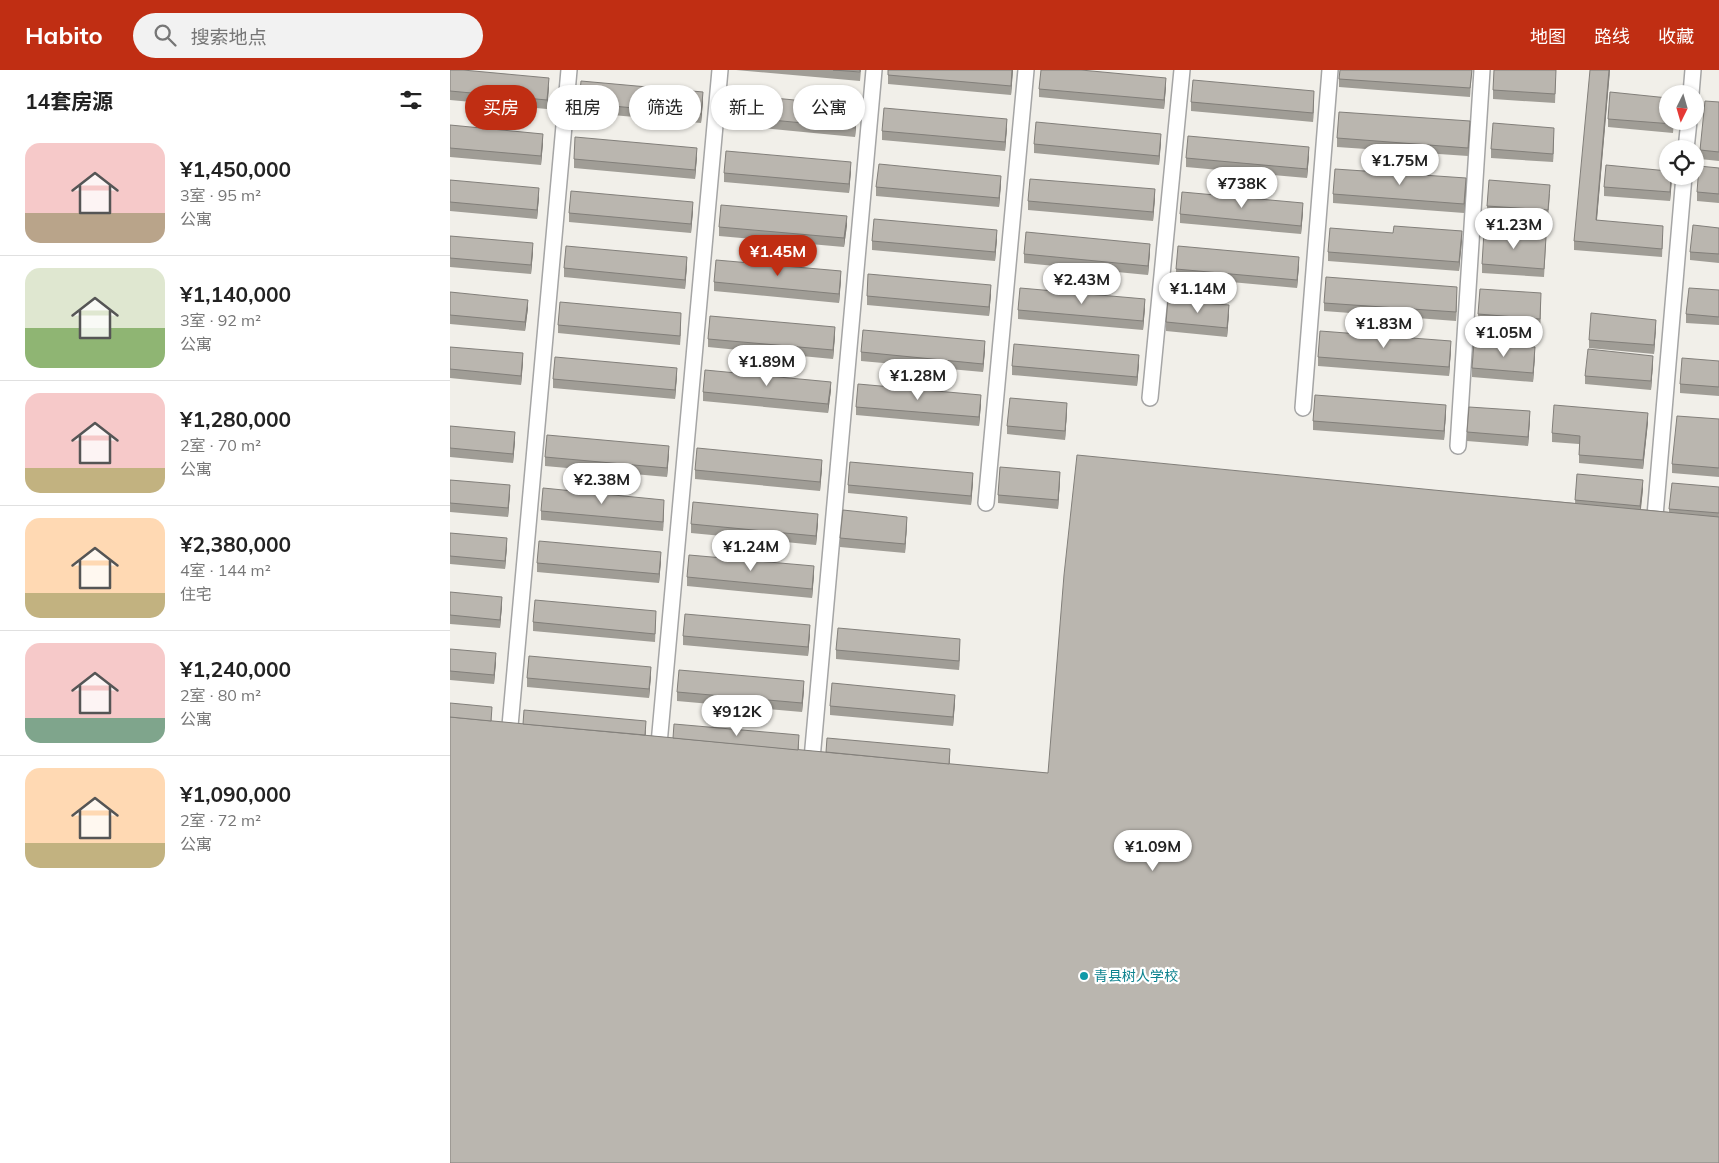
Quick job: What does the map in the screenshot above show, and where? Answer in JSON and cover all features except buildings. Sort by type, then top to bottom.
[{"type":"lane","points":[[509,737],[569,70]]},
{"type":"lane","points":[[658,755],[720,70]]},
{"type":"lane","points":[[811,770],[874,70]]},
{"type":"lane","points":[[986,503],[1026,70]]},
{"type":"lane","points":[[1150,398],[1182,70]]},
{"type":"lane","points":[[1303,408],[1330,70]]},
{"type":"lane","points":[[1458,446],[1482,70]]},
{"type":"lane","points":[[1692,85],[1693,70]]},
{"type":"lane","points":[[1655,516],[1683,185]]},
{"type":"place","name":"青县树人学校","points":[[1084,976]]}]
